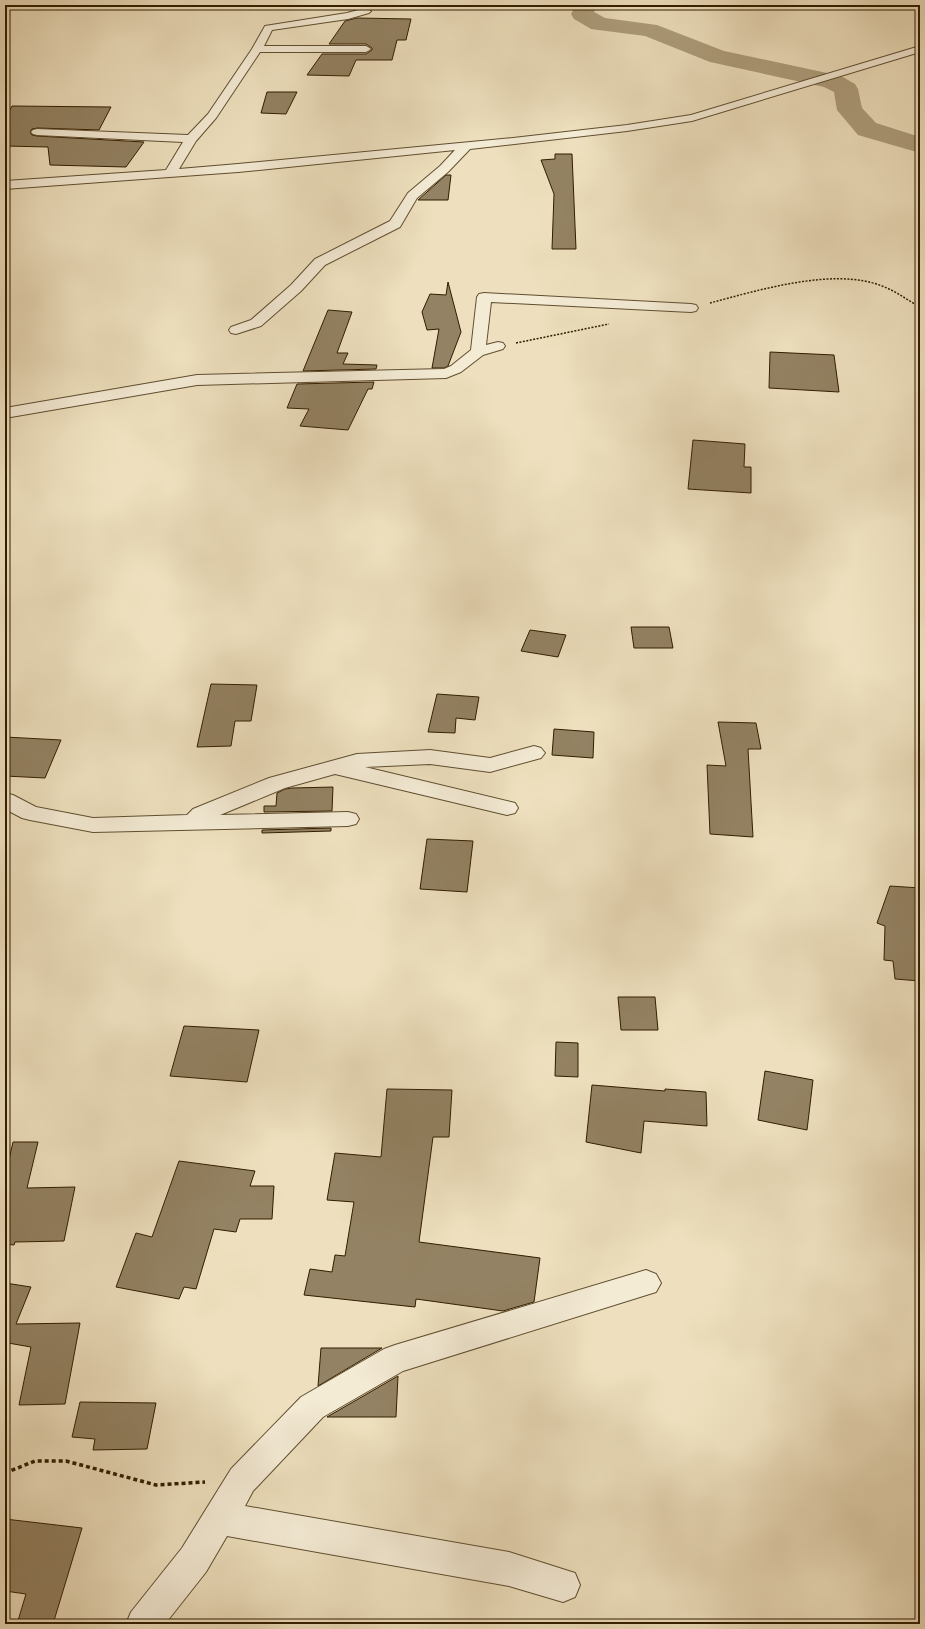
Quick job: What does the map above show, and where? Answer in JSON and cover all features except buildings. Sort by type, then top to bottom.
[{"type":"street","points":[[170,173],[191,139],[212,116],[257,48],[268,28],[348,16],[366,11]]},
{"type":"street","points":[[257,48],[366,49]]},
{"type":"street","points":[[5,185],[238,168],[466,146],[627,128],[692,118],[920,49]]},
{"type":"street","points":[[37,132],[191,139]]},
{"type":"street","points":[[236,330],[256,323],[296,288],[320,262],[395,224],[412,196],[444,169],[466,146]]},
{"type":"street","points":[[478,352],[484,297],[692,308]]},
{"type":"street","points":[[5,413],[197,380],[446,373],[456,369],[478,352],[498,346]]},
{"type":"street","points":[[193,822],[201,814],[277,783],[357,761],[430,757],[490,765],[534,753]]},
{"type":"street","points":[[335,768],[507,808]]},
{"type":"street","points":[[5,800],[30,813],[93,824],[348,819]]},
{"type":"street","points":[[143,1624],[194,1560],[242,1480],[312,1407],[395,1359],[646,1283]]},
{"type":"street","points":[[220,1518],[509,1569],[563,1585]]},
{"type":"path","points":[[5,1473],[35,1461],[66,1461],[156,1485],[242,1480]]},
{"type":"waterway","points":[[587,5],[582,14],[599,24],[649,30],[718,57],[832,81],[846,89],[850,110],[867,129],[920,145]]}]
